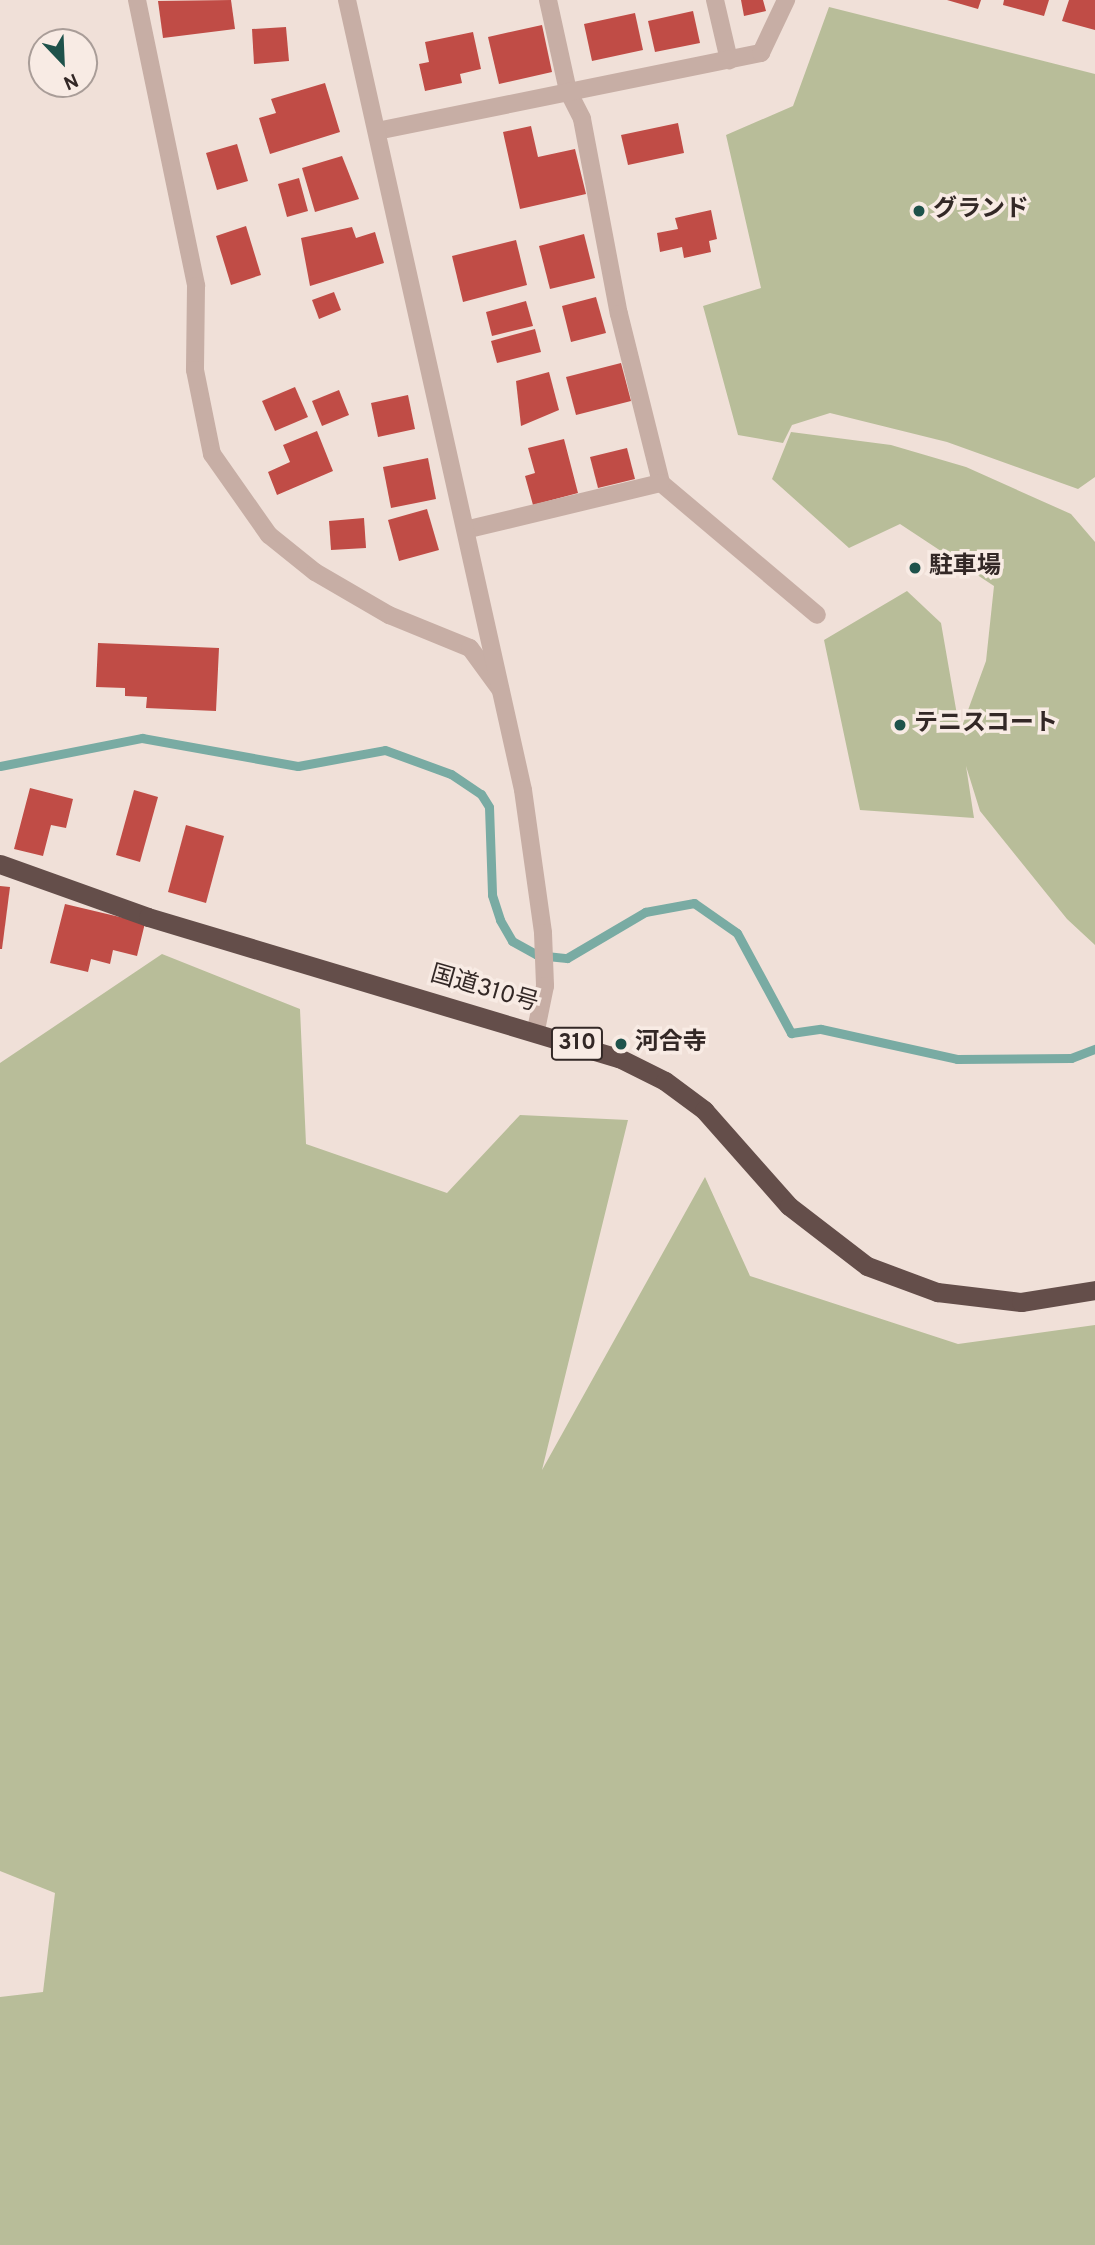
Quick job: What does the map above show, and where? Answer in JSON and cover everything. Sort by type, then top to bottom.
[{"type":"highway","name":"国道310号","points":[[0,864],[148,917],[536,1030],[619,1058],[665,1081],[704,1110],[789,1206],[867,1266],[937,1292],[1021,1302],[1095,1290]]},
{"type":"street","points":[[137,0],[196,286],[195,370],[212,454],[240,499],[278,542],[315,572],[389,615],[470,648],[500,690]]},
{"type":"street","points":[[348,0],[469,529],[500,690],[523,790],[543,933],[545,986],[536,1030]]},
{"type":"street","points":[[548,0],[568,91],[582,119],[619,314],[661,483],[817,615]]},
{"type":"street","points":[[715,0],[729,60]]},
{"type":"street","points":[[377,131],[761,53],[786,0]]},
{"type":"street","points":[[469,529],[661,483]]},
{"type":"green space","name":"グランド","points":[[829,7],[1095,74],[1095,477],[1078,489],[947,442],[830,413],[792,425],[783,443],[738,435],[703,306],[761,288],[726,135],[793,106]]},
{"type":"green space","points":[[791,432],[891,445],[966,467],[1071,514],[1095,542],[1095,945],[1067,919],[980,811],[966,766],[974,818],[860,810],[824,640],[907,591],[941,623],[960,732],[986,661],[994,586],[900,524],[849,548],[772,479]]},
{"type":"green space","points":[[162,954],[300,1009],[306,1144],[447,1193],[520,1115],[628,1120],[542,1470],[705,1177],[750,1276],[958,1344],[1095,1325],[1095,2245],[0,2245],[0,1997],[43,1992],[55,1893],[0,1871],[0,1063]]},
{"type":"building","points":[[231,0],[235,29],[163,38],[158,1]]},
{"type":"building","points":[[741,0],[763,0],[766,11],[744,16]]},
{"type":"building","points":[[947,0],[981,0],[978,9]]},
{"type":"building","points":[[1004,0],[1049,0],[1044,16],[1003,5]]},
{"type":"building","points":[[1069,0],[1095,0],[1095,30],[1062,21]]},
{"type":"building","points":[[693,11],[700,43],[655,52],[648,21]]},
{"type":"building","points":[[635,13],[643,50],[592,61],[584,24]]},
{"type":"building","points":[[542,25],[552,72],[499,84],[488,37]]},
{"type":"building","points":[[286,27],[289,61],[254,64],[252,29]]},
{"type":"building","points":[[473,32],[481,69],[460,74],[462,83],[425,91],[419,64],[429,62],[425,42]]},
{"type":"building","points":[[325,83],[340,132],[270,154],[259,118],[276,113],[271,99]]},
{"type":"building","points":[[678,123],[684,153],[628,165],[621,135]]},
{"type":"building","points":[[531,126],[538,157],[575,149],[586,194],[520,209],[503,132]]},
{"type":"building","points":[[237,144],[248,181],[217,190],[206,153]]},
{"type":"building","points":[[342,156],[359,199],[315,212],[302,168]]},
{"type":"building","points":[[299,178],[308,211],[287,217],[278,184]]},
{"type":"building","points":[[711,210],[717,239],[709,241],[711,252],[684,258],[682,247],[660,252],[657,233],[678,229],[675,218]]},
{"type":"building","points":[[246,226],[261,275],[231,285],[216,236]]},
{"type":"building","points":[[352,227],[356,238],[375,232],[384,263],[310,286],[301,238]]},
{"type":"building","points":[[584,234],[595,278],[550,289],[539,246]]},
{"type":"building","points":[[516,240],[527,285],[463,302],[452,256]]},
{"type":"building","points":[[334,292],[341,310],[319,319],[312,300]]},
{"type":"building","points":[[596,297],[606,333],[571,342],[562,306]]},
{"type":"building","points":[[526,301],[533,326],[492,336],[486,312]]},
{"type":"building","points":[[535,329],[541,352],[497,363],[491,341]]},
{"type":"building","points":[[621,363],[631,401],[576,415],[566,377]]},
{"type":"building","points":[[549,372],[559,410],[521,426],[516,381]]},
{"type":"building","points":[[295,387],[308,417],[275,431],[262,401]]},
{"type":"building","points":[[339,390],[349,415],[322,426],[312,401]]},
{"type":"building","points":[[408,395],[415,429],[378,437],[371,403]]},
{"type":"building","points":[[317,431],[333,471],[277,495],[268,472],[290,462],[283,445]]},
{"type":"building","points":[[564,439],[578,493],[533,505],[525,476],[535,473],[528,448]]},
{"type":"building","points":[[627,448],[635,479],[598,488],[590,457]]},
{"type":"building","points":[[428,458],[436,499],[391,508],[383,467]]},
{"type":"building","points":[[427,509],[439,550],[399,561],[388,520]]},
{"type":"building","points":[[364,518],[366,548],[331,550],[329,521]]},
{"type":"building","points":[[98,643],[219,648],[216,711],[146,708],[147,697],[125,696],[125,688],[96,687]]},
{"type":"building","points":[[30,788],[73,799],[66,828],[51,825],[43,856],[14,849]]},
{"type":"building","points":[[134,790],[158,797],[140,862],[116,855]]},
{"type":"building","points":[[186,825],[224,836],[206,903],[168,892]]},
{"type":"building","points":[[0,886],[10,887],[2,949],[0,949]]},
{"type":"building","points":[[65,904],[145,923],[137,956],[113,950],[110,964],[91,959],[88,972],[50,963]]},
{"type":"waterway","points":[[0,766],[142,738],[298,766],[385,750],[451,774],[481,794],[489,807],[492,895],[500,920],[512,941],[537,955],[567,958],[645,912],[694,903],[737,933],[791,1033],[821,1029],[957,1059],[1071,1058],[1095,1049]]},
{"type":"place","name":"グランド","points":[[919,211]]},
{"type":"place","name":"駐車場","points":[[915,568]]},
{"type":"place","name":"テニスコート","points":[[900,725]]},
{"type":"place","name":"河合寺","points":[[621,1044]]}]
